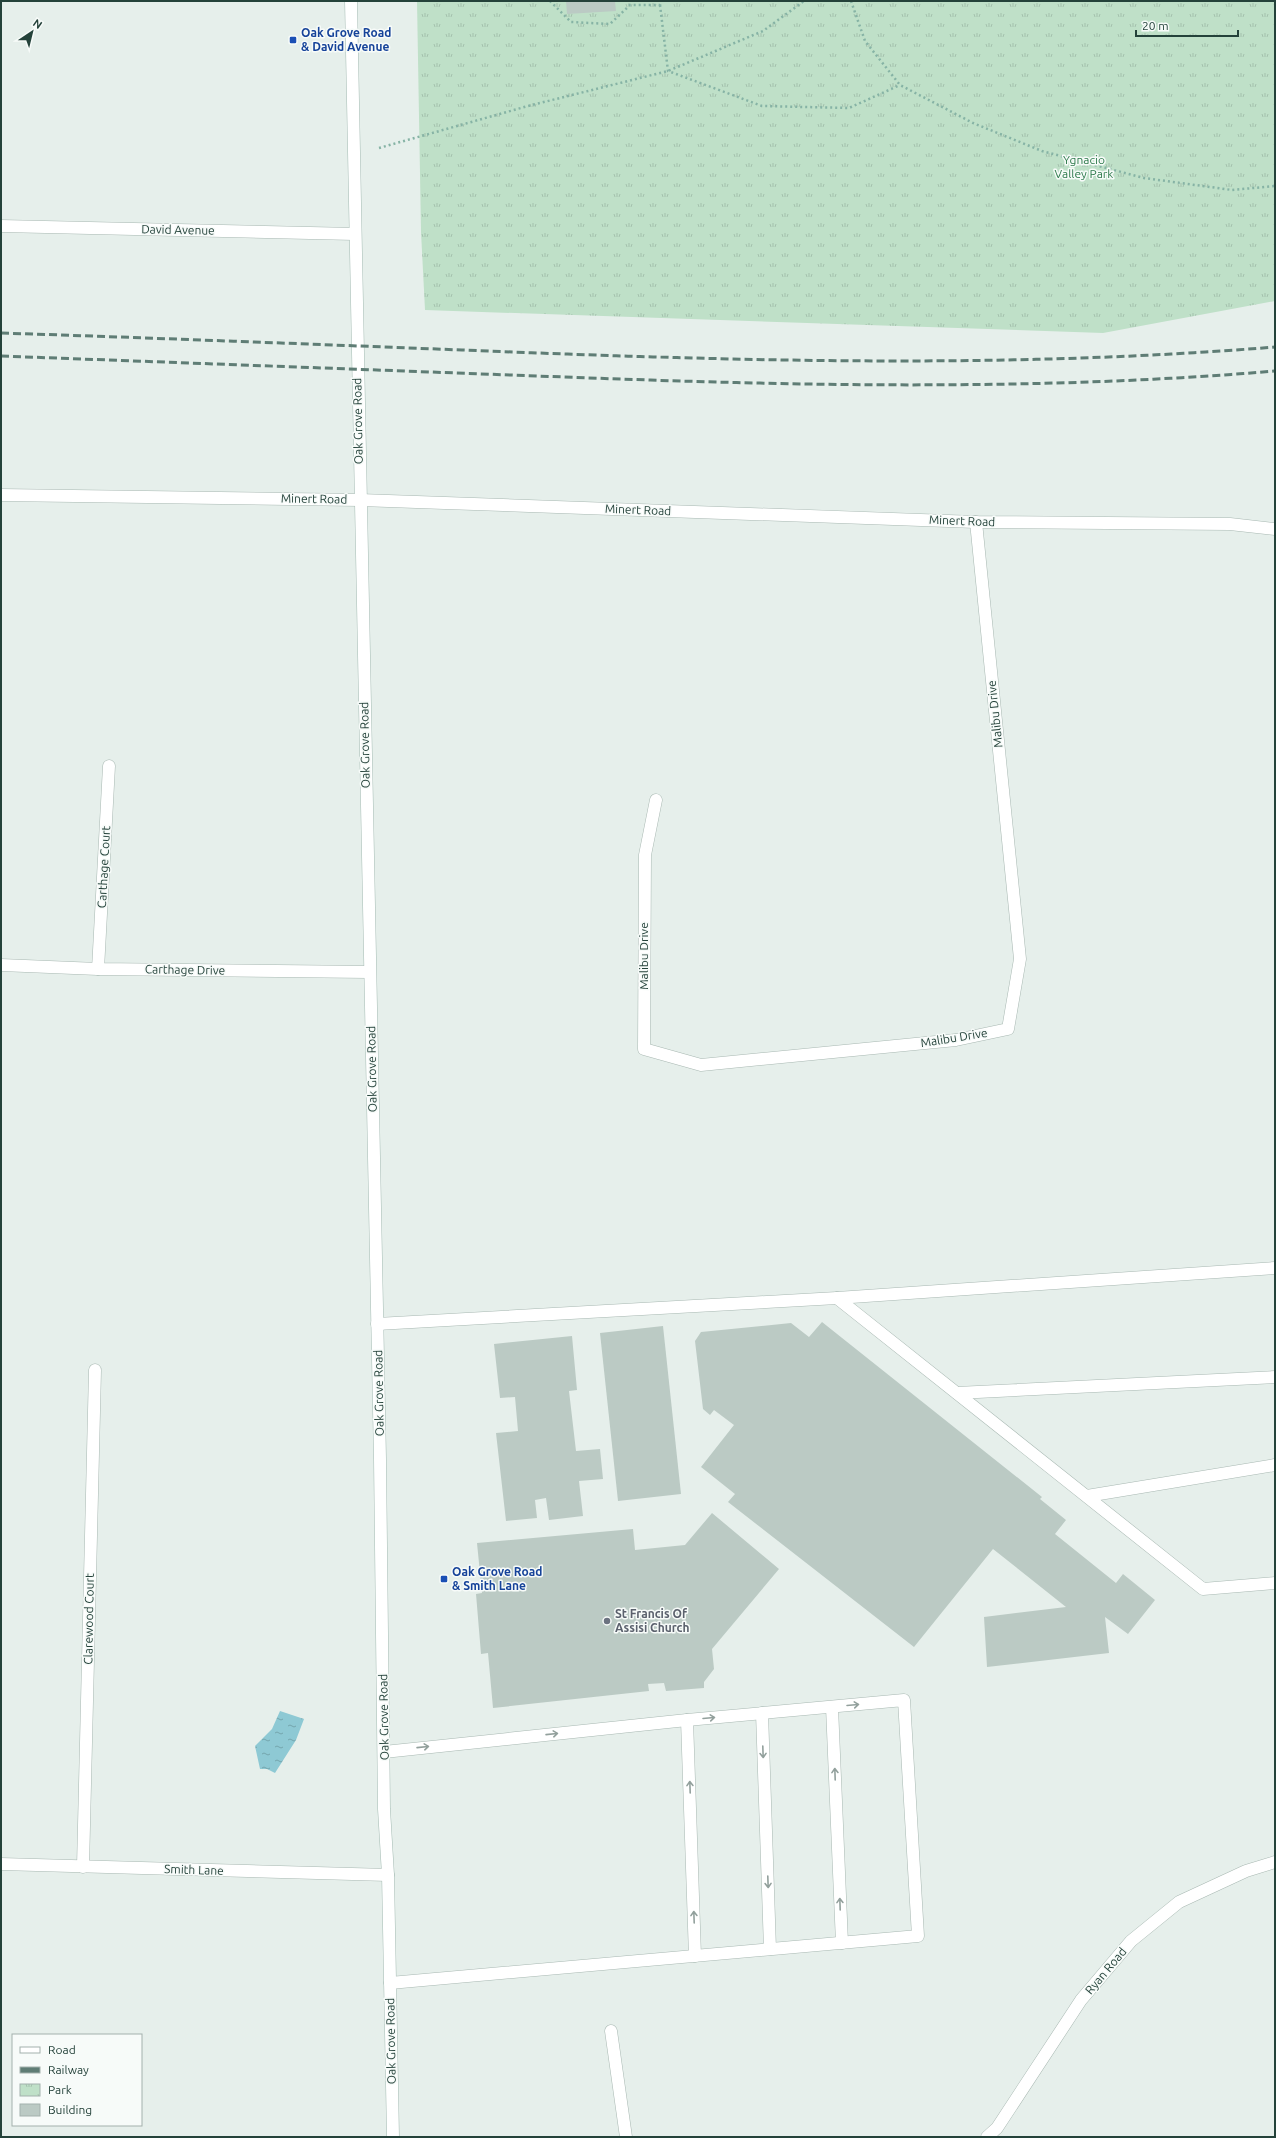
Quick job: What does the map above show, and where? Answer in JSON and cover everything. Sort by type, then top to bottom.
[{"type":"street","name":"Oak Grove Road","points":[[351,1],[377,1324],[384,1809],[388,1875],[393,2137]]},
{"type":"street","name":"David Avenue","points":[[1,226],[355,234]]},
{"type":"street","name":"Minert Road","points":[[1,495],[360,500],[976,522],[1230,524],[1275,529]]},
{"type":"street","name":"Malibu Drive","points":[[656,800],[645,855],[644,1049],[701,1065],[956,1040],[1008,1029],[1020,959],[976,522]]},
{"type":"street","name":"Carthage Court","points":[[98,969],[109,766]]},
{"type":"street","name":"Carthage Drive","points":[[1,965],[98,969],[369,972]]},
{"type":"street","points":[[377,1324],[837,1298],[1275,1268]]},
{"type":"street","points":[[837,1298],[1203,1589],[1275,1583]]},
{"type":"street","name":"Clarewood Court","points":[[83,1867],[95,1370]]},
{"type":"street","points":[[956,1392],[1275,1377]]},
{"type":"street","points":[[1087,1496],[1275,1465]]},
{"type":"street","points":[[384,1752],[687,1720],[904,1700],[918,1936],[390,1983]]},
{"type":"street","points":[[832,1706],[842,1943]]},
{"type":"street","points":[[762,1713],[770,1949]]},
{"type":"street","points":[[687,1720],[695,1956]]},
{"type":"street","name":"Ryan Road","points":[[987,2137],[997,2128],[1081,2000],[1131,1941],[1178,1902],[1246,1871],[1275,1862]]},
{"type":"street","name":"Smith Lane","points":[[1,1864],[388,1875]]},
{"type":"street","points":[[611,2031],[626,2137]]},
{"type":"path","points":[[550,1],[571,22],[610,24],[630,5],[660,5]]},
{"type":"path","points":[[660,1],[668,71]]},
{"type":"path","points":[[353,155],[528,106],[668,71],[764,31],[804,1]]},
{"type":"path","points":[[851,1],[865,41],[900,85],[973,123],[1042,151],[1137,176],[1232,190],[1275,186]]},
{"type":"path","points":[[668,71],[762,106],[849,108],[900,85]]},
{"type":"green space","name":"Ygnacio Valley Park","points":[[417,1],[1275,1],[1275,301],[1103,333],[425,310],[421,232]]},
{"type":"water","points":[[280,1711],[304,1719],[296,1740],[275,1773],[267,1769],[260,1769],[255,1746],[272,1729]]},
{"type":"building","points":[[566,1],[615,1],[616,11],[567,14]]},
{"type":"building","points":[[822,1322],[1042,1497],[1040,1499],[1066,1520],[1055,1534],[1116,1583],[1123,1574],[1155,1600],[1128,1634],[1105,1617],[1109,1653],[987,1667],[984,1617],[1066,1607],[993,1549],[914,1647],[728,1502],[735,1494],[701,1467],[734,1425],[714,1410],[710,1415],[703,1409],[695,1341],[701,1332],[791,1323],[809,1337]]},
{"type":"building","points":[[663,1326],[681,1494],[618,1501],[600,1333]]},
{"type":"building","points":[[572,1336],[577,1390],[569,1391],[576,1451],[600,1449],[603,1479],[579,1481],[583,1516],[549,1520],[546,1498],[535,1500],[537,1518],[506,1521],[496,1433],[518,1431],[515,1397],[500,1398],[494,1344]]},
{"type":"building","name":"St Francis Of Assisi Church","points":[[712,1513],[779,1569],[712,1649],[714,1669],[704,1682],[704,1688],[666,1691],[664,1683],[648,1684],[649,1691],[493,1708],[488,1653],[481,1654],[476,1594],[482,1593],[477,1543],[633,1529],[635,1550],[685,1545]]},
{"type":"railway","points":[[1,333],[767,360],[971,361],[1174,354],[1275,347]]},
{"type":"railway","points":[[1,356],[742,383],[920,385],[1098,382],[1275,371]]},
{"type":"place","name":"Oak Grove Road & David Avenue","points":[[293,40]]},
{"type":"place","name":"Oak Grove Road & Smith Lane","points":[[444,1579]]},
{"type":"place","name":"St Francis Of Assisi Church","points":[[607,1621]]}]
